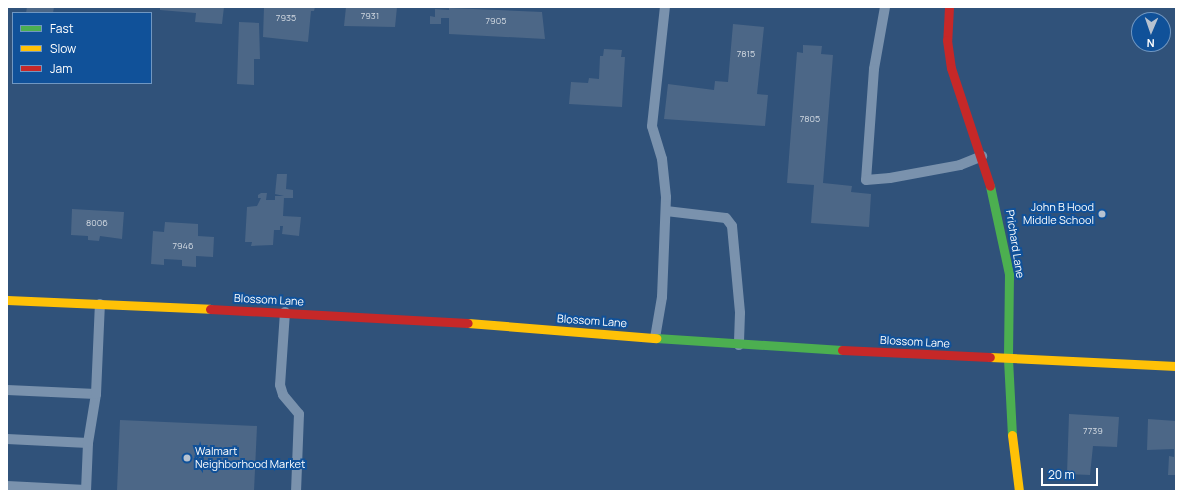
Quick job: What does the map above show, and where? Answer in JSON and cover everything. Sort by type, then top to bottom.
[{"type":"street","name":"Prichard Lane","points":[[949,7],[947,40],[951,68],[982,156],[996,206],[1009,274],[1008,359],[1011,428],[1020,491]]},
{"type":"street","name":"Blossom Lane","points":[[7,300],[285,312],[739,345],[1176,366]]},
{"type":"lane","points":[[655,338],[662,297],[666,211],[662,159],[652,126],[665,7]]},
{"type":"lane","points":[[885,7],[874,69],[866,180],[890,178],[960,165],[982,156]]},
{"type":"lane","points":[[666,211],[726,218],[732,226],[740,312],[739,345]]},
{"type":"lane","points":[[7,486],[86,490],[88,443],[96,394],[100,304]]},
{"type":"lane","points":[[285,312],[280,385],[283,395],[299,414],[296,491]]},
{"type":"lane","points":[[7,390],[96,394]]},
{"type":"lane","points":[[7,439],[88,443]]},
{"type":"building","points":[[27,7],[54,7],[53,12],[26,12]]},
{"type":"building","points":[[160,7],[224,7],[222,24],[195,22],[196,13],[160,10]]},
{"type":"building","points":[[264,7],[315,7],[314,11],[311,11],[308,42],[263,37]]},
{"type":"building","points":[[346,7],[397,7],[395,27],[344,26]]},
{"type":"building","points":[[449,8],[542,12],[545,39],[449,34],[449,18],[441,18],[441,24],[430,24],[430,16],[435,17],[435,9],[449,10]]},
{"type":"building","points":[[239,22],[259,23],[260,59],[254,59],[254,85],[237,84]]},
{"type":"building","points":[[733,24],[764,27],[757,94],[768,95],[765,126],[664,119],[668,84],[714,90],[715,81],[728,82]]},
{"type":"building","points":[[803,45],[822,46],[821,54],[833,55],[823,183],[852,186],[851,192],[871,194],[869,227],[811,223],[814,185],[787,183],[797,52],[803,53]]},
{"type":"building","points":[[604,49],[622,50],[621,57],[625,57],[622,107],[569,104],[571,82],[588,83],[589,78],[599,79],[600,56],[603,56]]},
{"type":"building","points":[[277,174],[287,174],[286,189],[293,190],[293,198],[284,198],[283,216],[301,217],[299,236],[282,234],[283,226],[280,226],[280,230],[274,230],[273,245],[251,246],[252,242],[245,242],[247,207],[257,206],[261,198],[258,198],[258,195],[261,193],[267,193],[266,200],[275,200],[275,196],[284,196],[275,194]]},
{"type":"building","points":[[72,209],[124,212],[122,239],[100,236],[99,241],[88,240],[88,236],[71,235]]},
{"type":"building","points":[[165,222],[198,224],[198,236],[214,237],[213,257],[196,256],[196,267],[182,266],[182,260],[164,259],[164,265],[151,264],[153,231],[164,232]]},
{"type":"building","points":[[1069,414],[1119,417],[1117,447],[1093,446],[1090,475],[1067,474]]},
{"type":"building","points":[[1148,419],[1176,421],[1176,475],[1168,475],[1169,456],[1174,457],[1174,449],[1147,450]]},
{"type":"building","name":"Walmart Neighborhood Market","points":[[120,420],[257,426],[254,491],[117,491]]},
{"type":"traffic: fast","points":[[990,186],[1009,274],[1008,359],[1012,435]]},
{"type":"traffic: fast","points":[[656,338],[842,350]]},
{"type":"traffic: slow","points":[[7,300],[210,309]]},
{"type":"traffic: slow","points":[[468,323],[656,338]]},
{"type":"traffic: slow","points":[[990,357],[1176,366]]},
{"type":"traffic: slow","points":[[1012,435],[1019,491]]},
{"type":"traffic: jam","points":[[949,7],[947,40],[951,68],[990,186]]},
{"type":"traffic: jam","points":[[210,309],[468,323]]},
{"type":"traffic: jam","points":[[842,350],[990,357]]},
{"type":"place","name":"John B Hood Middle School","points":[[1102,214]]},
{"type":"place","name":"Walmart Neighborhood Market","points":[[187,458]]}]
